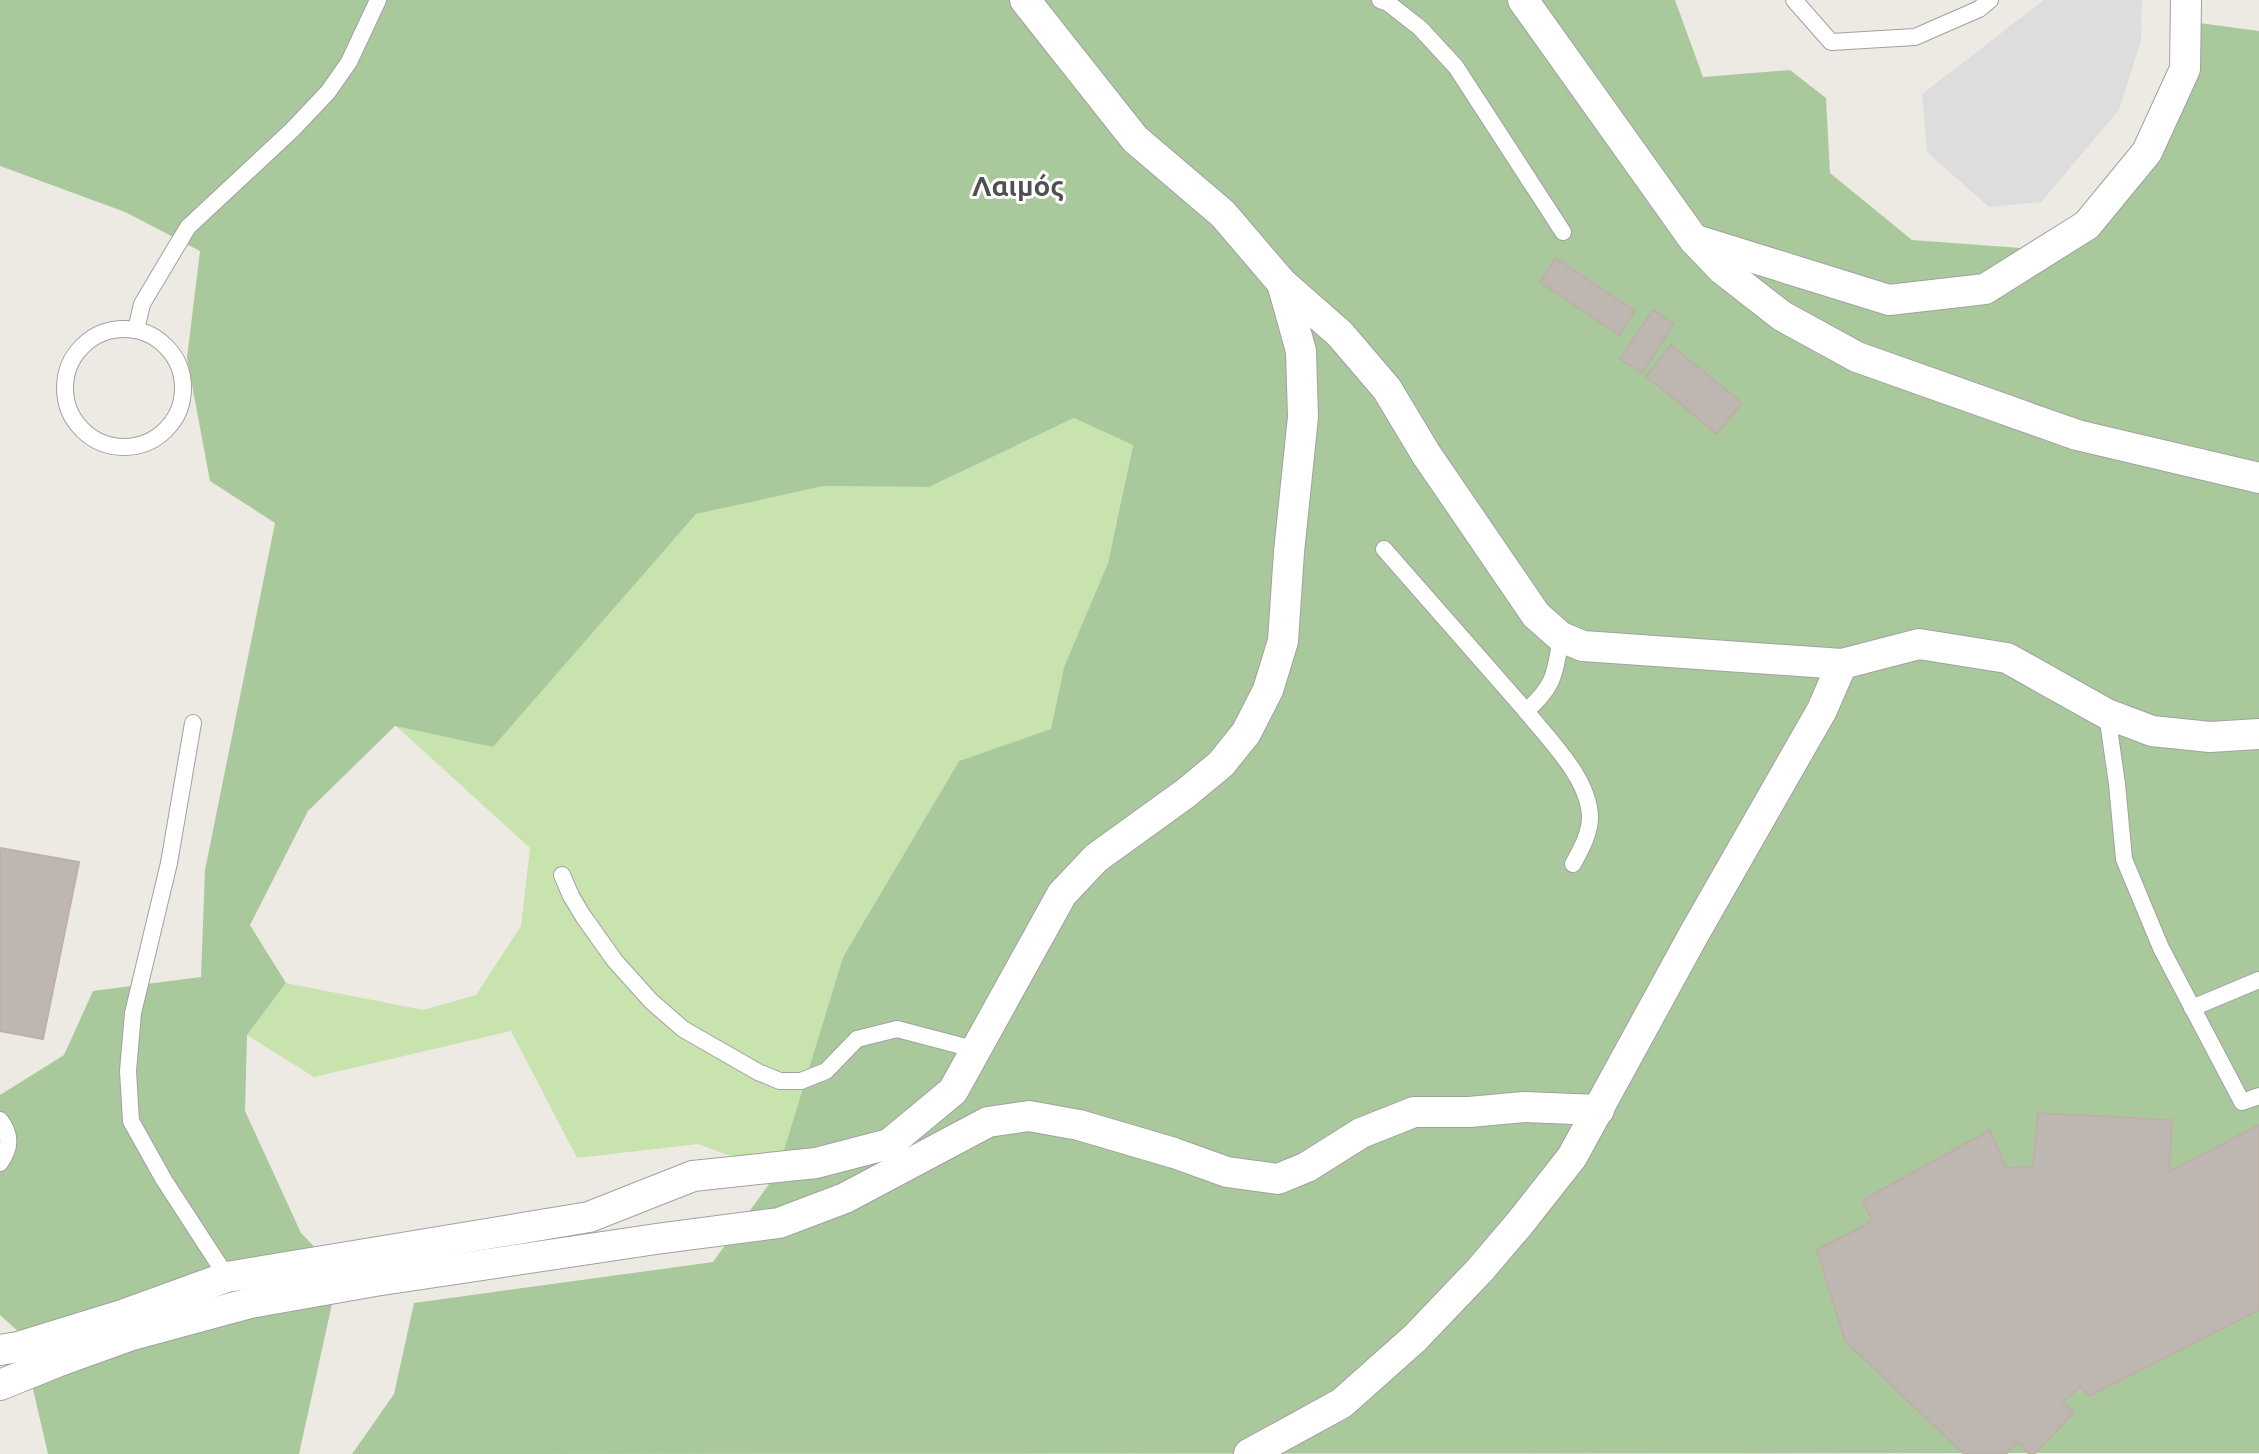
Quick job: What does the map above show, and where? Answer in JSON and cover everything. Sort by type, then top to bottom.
[{"type":"street","points":[[1025,0],[1135,139],[1223,214],[1282,283],[1340,334],[1387,389],[1426,454],[1536,615],[1561,637],[1583,646],[1842,664],[1919,644],[2007,658],[2107,714],[2152,731],[2210,737],[2259,734]]},
{"type":"street","points":[[1523,0],[1694,240],[1723,270],[1782,316],[1857,357],[2077,435],[2259,478]]},
{"type":"street","points":[[1694,240],[1889,300],[1985,289],[2087,225],[2147,152],[2185,69],[2186,0]]},
{"type":"street","points":[[1,1349],[122,1315],[227,1277],[589,1217],[693,1176],[816,1163],[889,1144],[953,1091],[1062,894],[1096,858],[1221,764],[1246,733],[1268,690],[1283,641],[1303,417],[1301,351],[1282,283]]},
{"type":"street","points":[[1249,1454],[1342,1403],[1415,1338],[1480,1270],[1572,1157],[1822,710],[1842,664]]},
{"type":"street","points":[[0,1385],[132,1335],[250,1303],[375,1281],[779,1223],[845,1198],[988,1122],[1029,1116],[1079,1125],[1227,1172],[1278,1179],[1307,1167],[1361,1133],[1414,1112],[1469,1112],[1524,1107],[1599,1110]]},
{"type":"lane","points":[[136,330],[142,304],[188,227],[328,92],[349,62],[378,0]]},
{"type":"lane","points":[[1380,0],[1420,28],[1456,67],[1563,232]]},
{"type":"lane","points":[[1794,0],[1831,42],[1915,37],[1979,9],[1990,0]]},
{"type":"lane","points":[[115,329],[136,330],[155,338],[171,352],[181,373],[183,396],[175,418],[160,435],[139,446],[116,447],[92,439],[74,421],[65,397],[66,372],[79,349],[95,336],[115,329]]},
{"type":"lane","points":[[1384,549],[1526,711],[1574,771],[1585,795],[1590,818],[1584,844],[1573,864]]},
{"type":"lane","points":[[1526,711],[1548,689],[1555,674],[1561,637]]},
{"type":"lane","points":[[2107,714],[2124,859],[2161,948],[2242,1102],[2259,1096]]},
{"type":"lane","points":[[193,723],[169,863],[133,1013],[128,1071],[131,1121],[164,1180],[227,1277]]},
{"type":"lane","points":[[562,875],[571,896],[607,950],[651,1001],[683,1029],[758,1072],[780,1081],[801,1081],[826,1071],[857,1039],[897,1029],[977,1050]]},
{"type":"lane","points":[[2192,1008],[2259,980]]},
{"type":"lane","points":[[0,1120],[7,1130],[9,1141],[8,1152],[0,1163]]},
{"type":"green space","points":[[0,0],[1675,0],[1703,77],[1790,70],[1826,98],[1830,173],[1912,240],[2074,252],[2149,169],[2192,22],[2259,31],[2259,1453],[352,1454],[394,1394],[414,1303],[713,1262],[777,1173],[843,957],[959,761],[1051,729],[1064,667],[1108,563],[1133,445],[1074,418],[929,487],[824,486],[696,514],[493,747],[395,726],[308,811],[250,925],[286,983],[247,1035],[245,1111],[301,1233],[339,1272],[299,1454],[48,1454],[20,1333],[0,1315],[0,1095],[64,1055],[93,991],[201,977],[205,870],[275,523],[210,481],[187,358],[200,251],[125,212],[0,166]]},
{"type":"green space","points":[[1074,418],[1133,444],[1108,563],[1064,667],[1051,730],[959,761],[843,957],[777,1173],[698,1144],[577,1158],[511,1031],[314,1077],[247,1035],[286,983],[423,1010],[476,995],[521,926],[530,848],[396,726],[493,746],[696,514],[824,486],[929,487]]},
{"type":"shaded area","points":[[2044,0],[2142,0],[2141,41],[2119,110],[2041,202],[1989,207],[1927,152],[1922,94]]},
{"type":"building","points":[[1556,258],[1635,311],[1619,335],[1540,282]]},
{"type":"building","points":[[1653,310],[1674,324],[1642,373],[1620,359]]},
{"type":"building","points":[[1671,345],[1742,403],[1717,434],[1646,376]]},
{"type":"building","points":[[0,848],[79,862],[43,1039],[0,1031]]},
{"type":"building","points":[[2038,1113],[2172,1120],[2169,1172],[2259,1125],[2259,1310],[2090,1396],[2080,1386],[2063,1402],[2074,1413],[2034,1454],[2029,1454],[2018,1442],[2006,1454],[1964,1454],[1845,1341],[1817,1250],[1872,1221],[1863,1200],[1990,1130],[2006,1168],[2033,1166]]},
{"type":"district","name":"Λαιμός","points":[[1018,186]]}]
